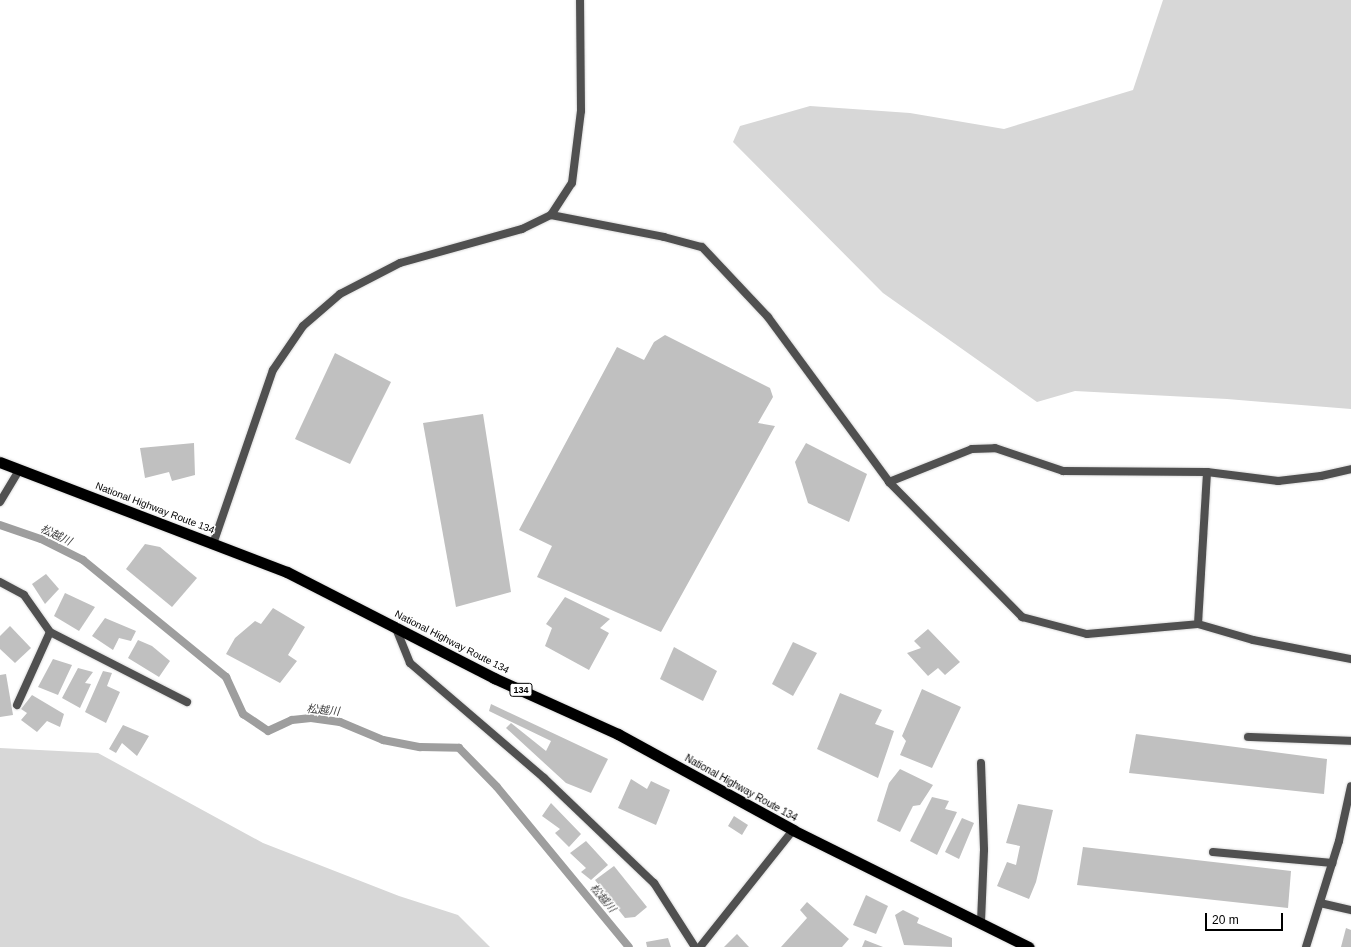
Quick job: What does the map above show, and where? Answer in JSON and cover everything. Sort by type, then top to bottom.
[{"type":"highway","name":"National Highway Route 134","points":[[0,462],[288,572],[494,678],[618,734],[792,830],[1029,947]]},
{"type":"street","points":[[213,544],[273,370],[302,326],[340,294],[400,263],[522,229],[552,215],[572,183],[581,111],[580,0]]},
{"type":"street","points":[[552,215],[664,237],[702,247],[768,317],[889,482],[1022,618],[1087,634],[1198,624],[1253,640],[1351,659]]},
{"type":"street","points":[[889,482],[972,449],[995,448],[1062,471],[1207,472],[1278,481],[1321,476],[1351,469]]},
{"type":"street","points":[[0,502],[19,470]]},
{"type":"street","points":[[1198,624],[1207,472]]},
{"type":"street","points":[[0,582],[24,595],[50,632],[187,702]]},
{"type":"street","points":[[395,626],[410,663],[544,778],[654,883],[695,947]]},
{"type":"street","points":[[17,705],[50,632]]},
{"type":"street","points":[[1248,737],[1351,741]]},
{"type":"street","points":[[981,763],[984,850],[981,922]]},
{"type":"street","points":[[1306,947],[1332,863],[1351,791]]},
{"type":"street","points":[[700,947],[792,830]]},
{"type":"street","points":[[1213,852],[1332,863]]},
{"type":"street","points":[[1320,903],[1351,910]]},
{"type":"shaded area","points":[[1163,0],[1351,0],[1351,409],[1227,399],[1075,391],[1037,402],[883,293],[733,142],[740,126],[810,106],[910,113],[1004,129],[1133,90]]},
{"type":"shaded area","points":[[0,748],[98,753],[263,843],[399,896],[458,915],[490,947],[0,947]]},
{"type":"building","points":[[665,335],[770,388],[773,397],[758,423],[775,426],[661,632],[537,577],[552,546],[519,530],[617,347],[644,360],[654,342]]},
{"type":"building","points":[[335,353],[391,382],[350,464],[295,439]]},
{"type":"building","points":[[483,414],[511,592],[456,607],[423,423]]},
{"type":"building","points":[[194,443],[195,475],[172,481],[169,472],[145,478],[140,448]]},
{"type":"building","points":[[806,443],[867,474],[849,522],[808,503],[795,462]]},
{"type":"building","points":[[145,544],[160,547],[197,578],[172,607],[126,569]]},
{"type":"building","points":[[46,574],[59,589],[45,604],[32,584]]},
{"type":"building","points":[[65,593],[95,607],[79,631],[54,616]]},
{"type":"building","points":[[565,597],[610,619],[600,628],[609,633],[589,670],[545,646],[552,628],[546,624]]},
{"type":"building","points":[[273,608],[305,627],[288,655],[297,661],[280,683],[226,654],[235,638],[255,621],[261,624]]},
{"type":"building","points":[[105,618],[136,631],[131,641],[119,638],[113,650],[92,636]]},
{"type":"building","points":[[10,626],[31,648],[15,663],[0,649],[0,636]]},
{"type":"building","points":[[928,629],[960,662],[945,675],[938,668],[928,676],[907,653],[921,648],[914,641]]},
{"type":"building","points":[[138,640],[152,646],[170,661],[159,677],[128,658]]},
{"type":"building","points":[[793,642],[817,653],[793,696],[772,684]]},
{"type":"building","points":[[674,647],[717,671],[703,701],[660,679]]},
{"type":"building","points":[[53,659],[72,665],[58,695],[38,687]]},
{"type":"building","points":[[78,668],[93,672],[85,683],[91,684],[80,708],[62,698]]},
{"type":"building","points":[[103,671],[112,673],[107,686],[120,692],[106,723],[85,712]]},
{"type":"building","points":[[6,674],[13,715],[0,717],[0,675]]},
{"type":"building","points":[[922,689],[961,707],[932,768],[900,755],[906,741],[902,736]]},
{"type":"building","points":[[840,693],[882,710],[875,724],[894,731],[878,778],[817,749]]},
{"type":"building","points":[[32,695],[64,714],[60,727],[47,721],[37,732],[21,720],[27,713],[21,709]]},
{"type":"building","points":[[491,704],[608,759],[591,793],[566,783],[506,728],[511,723],[546,751],[551,741],[489,711]]},
{"type":"building","points":[[123,725],[149,736],[137,756],[122,743],[116,753],[109,749]]},
{"type":"building","points":[[1136,734],[1327,759],[1324,794],[1129,773]]},
{"type":"building","points":[[900,769],[933,785],[920,805],[913,806],[900,832],[877,821],[889,783]]},
{"type":"building","points":[[631,779],[647,789],[651,781],[670,790],[656,825],[618,808]]},
{"type":"building","points":[[932,797],[949,801],[945,809],[957,812],[937,855],[910,841]]},
{"type":"building","points":[[551,803],[581,834],[569,847],[555,833],[560,829],[542,816]]},
{"type":"building","points":[[1018,804],[1053,810],[1036,882],[1029,899],[997,886],[1007,862],[1016,865],[1020,846],[1006,843]]},
{"type":"building","points":[[734,816],[748,825],[742,835],[728,826]]},
{"type":"building","points":[[962,818],[974,823],[959,859],[945,852]]},
{"type":"building","points":[[586,841],[608,865],[591,880],[581,872],[586,868],[570,853]]},
{"type":"building","points":[[1083,847],[1291,871],[1288,908],[1077,885]]},
{"type":"building","points":[[614,866],[647,907],[635,917],[625,918],[595,880]]},
{"type":"building","points":[[866,895],[888,906],[876,934],[853,925]]},
{"type":"building","points":[[807,902],[849,939],[842,947],[781,947],[807,918],[800,910]]},
{"type":"building","points":[[903,910],[919,918],[917,923],[952,938],[952,947],[904,945],[895,915]]},
{"type":"building","points":[[1346,928],[1351,930],[1351,947],[1341,947]]},
{"type":"building","points":[[737,934],[749,947],[724,947]]},
{"type":"building","points":[[668,938],[671,947],[647,947],[646,942]]},
{"type":"building","points":[[865,940],[883,947],[862,947]]},
{"type":"waterway","name":"松越川","points":[[0,525],[41,539],[83,560],[226,677],[243,714],[268,731],[292,720],[311,718],[340,722],[383,740],[420,747],[459,748],[497,787],[629,947]]}]
